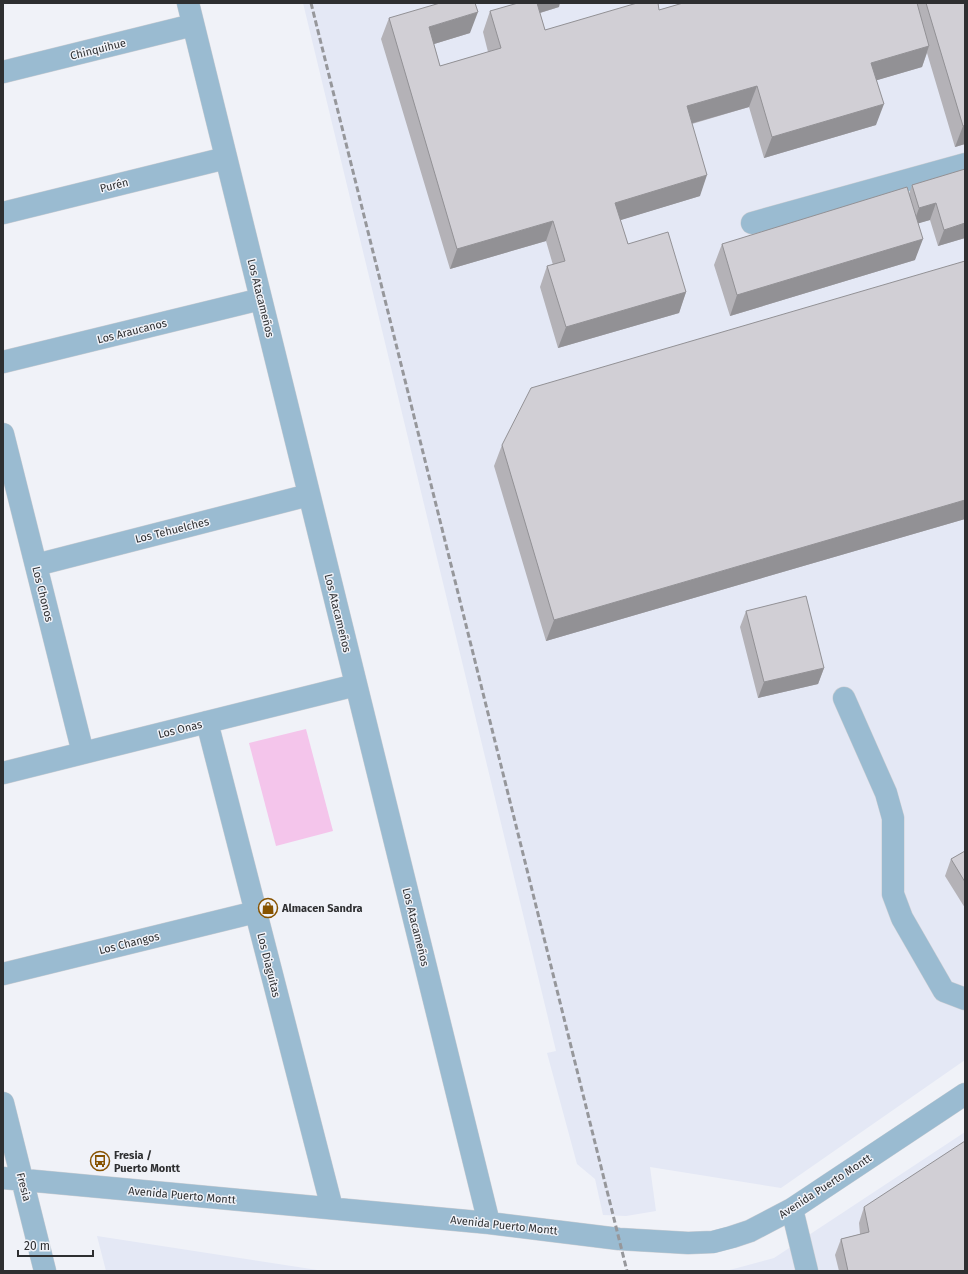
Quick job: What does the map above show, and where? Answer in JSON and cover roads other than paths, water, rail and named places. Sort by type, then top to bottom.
[{"type":"street","name":"Los Atacameños","points":[[188,3],[489,1223]]},
{"type":"street","name":"Chinquihue","points":[[3,72],[193,25]]},
{"type":"street","name":"Purén","points":[[3,213],[226,158]]},
{"type":"street","points":[[752,223],[965,164]]},
{"type":"street","name":"Los Araucanos","points":[[3,362],[261,299]]},
{"type":"street","name":"Los Chonos","points":[[3,434],[83,753]]},
{"type":"street","name":"Los Tehuelches","points":[[36,565],[309,495]]},
{"type":"street","name":"Los Onas","points":[[3,773],[356,686]]},
{"type":"street","points":[[844,698],[886,793],[893,818],[893,894],[902,918],[944,991],[965,999]]},
{"type":"street","name":"Los Diaguitas","points":[[207,722],[332,1208]]},
{"type":"street","name":"Los Changos","points":[[3,974],[256,912]]},
{"type":"street","name":"Avenida Puerto Montt","points":[[13,1179],[489,1223],[619,1239],[688,1243],[713,1242],[750,1231],[792,1209],[965,1094]]},
{"type":"street","name":"Fresia","points":[[3,1103],[13,1179],[45,1271]]},
{"type":"street","points":[[792,1209],[807,1271]]},
{"type":"railway","points":[[311,3],[627,1271]]},
{"type":"place","name":"Almacen Sandra","points":[[268,908]]},
{"type":"place","name":"Fresia / Puerto Montt","points":[[100,1161]]}]
